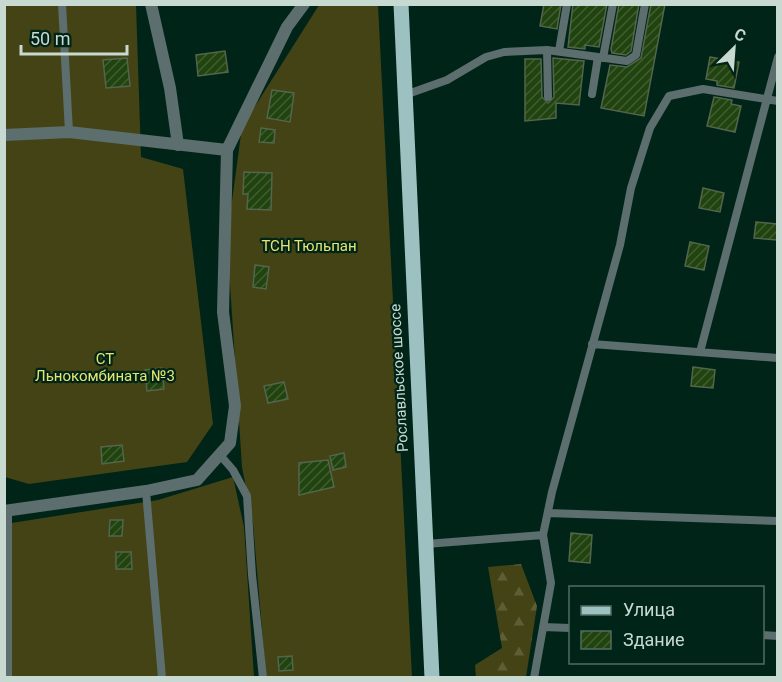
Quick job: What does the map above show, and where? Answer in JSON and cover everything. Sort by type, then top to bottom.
[{"type":"main road","name":"Рославльское шоссе","points":[[401,4],[432,678]]},
{"type":"street","points":[[151,4],[170,88],[178,145]]},
{"type":"street","points":[[6,510],[146,491],[197,480],[230,443],[235,406],[223,312],[227,150],[287,27],[304,4]]},
{"type":"street","points":[[4,135],[69,132],[227,150]]},
{"type":"lane","points":[[62,4],[69,132]]},
{"type":"lane","points":[[559,51],[567,4]]},
{"type":"lane","points":[[592,94],[613,4]]},
{"type":"lane","points":[[404,96],[447,80],[486,57],[504,52],[547,50],[627,62],[636,54],[645,4]]},
{"type":"lane","points":[[547,50],[548,97]]},
{"type":"lane","points":[[700,352],[777,57]]},
{"type":"lane","points":[[534,678],[551,583],[543,535],[650,128],[669,96],[703,89],[777,101]]},
{"type":"lane","points":[[592,344],[777,358]]},
{"type":"lane","points":[[220,455],[233,470],[247,496],[252,575],[264,678]]},
{"type":"lane","points":[[146,491],[162,678]]},
{"type":"lane","points":[[6,510],[8,678]]},
{"type":"lane","points":[[548,513],[777,521]]},
{"type":"lane","points":[[426,544],[543,535]]},
{"type":"lane","points":[[543,627],[569,628]]},
{"type":"green space","name":"СТ Льнокомбината №3","points":[[4,5],[136,5],[141,157],[183,169],[213,424],[187,462],[29,484],[5,477]]},
{"type":"green space","name":"ТСН Тюльпан","points":[[319,5],[378,5],[412,677],[266,677],[253,523],[242,467],[227,238],[242,127]]},
{"type":"green space","points":[[233,477],[244,527],[254,677],[5,678],[5,524],[158,500]]},
{"type":"green space","points":[[521,564],[537,606],[526,677],[476,677],[475,665],[502,648],[488,567]]},
{"type":"building","points":[[544,4],[561,4],[557,29],[540,26]]},
{"type":"building","points":[[573,4],[607,4],[599,47],[585,45],[585,49],[568,47]]},
{"type":"building","points":[[619,4],[639,4],[631,51],[626,55],[612,53],[611,49]]},
{"type":"building","points":[[651,4],[665,4],[644,116],[601,108],[610,65],[627,67],[641,58]]},
{"type":"building","points":[[225,51],[228,72],[198,76],[196,55]]},
{"type":"building","points":[[710,57],[739,62],[734,88],[717,85],[717,81],[706,79]]},
{"type":"building","points":[[127,58],[130,86],[106,88],[103,60]]},
{"type":"building","points":[[553,58],[584,61],[579,105],[556,103],[556,118],[525,121],[525,59],[541,59],[542,97],[548,103],[554,97]]},
{"type":"building","points":[[272,90],[294,93],[290,122],[267,118]]},
{"type":"building","points":[[714,97],[732,100],[731,104],[741,106],[735,132],[707,126]]},
{"type":"building","points":[[261,128],[275,130],[274,143],[259,142]]},
{"type":"building","points":[[244,172],[272,173],[271,210],[247,209],[248,194],[243,194]]},
{"type":"building","points":[[703,188],[724,193],[720,212],[699,208]]},
{"type":"building","points":[[756,222],[777,224],[777,240],[754,238]]},
{"type":"building","points":[[690,242],[709,246],[704,270],[685,266]]},
{"type":"building","points":[[255,265],[269,267],[266,289],[253,287]]},
{"type":"building","points":[[693,367],[715,370],[713,388],[691,386]]},
{"type":"building","points":[[162,368],[164,389],[147,391],[145,370]]},
{"type":"building","points":[[284,382],[288,399],[268,403],[264,386]]},
{"type":"building","points":[[122,445],[124,461],[102,464],[101,447]]},
{"type":"building","points":[[344,453],[346,467],[333,470],[330,456]]},
{"type":"building","points":[[328,460],[334,487],[299,495],[299,463]]},
{"type":"building","points":[[110,520],[123,520],[122,536],[109,536]]},
{"type":"building","points":[[571,533],[592,535],[590,563],[569,561]]},
{"type":"building","points":[[116,552],[131,552],[132,569],[116,569]]},
{"type":"building","points":[[292,656],[293,670],[279,671],[278,657]]}]
